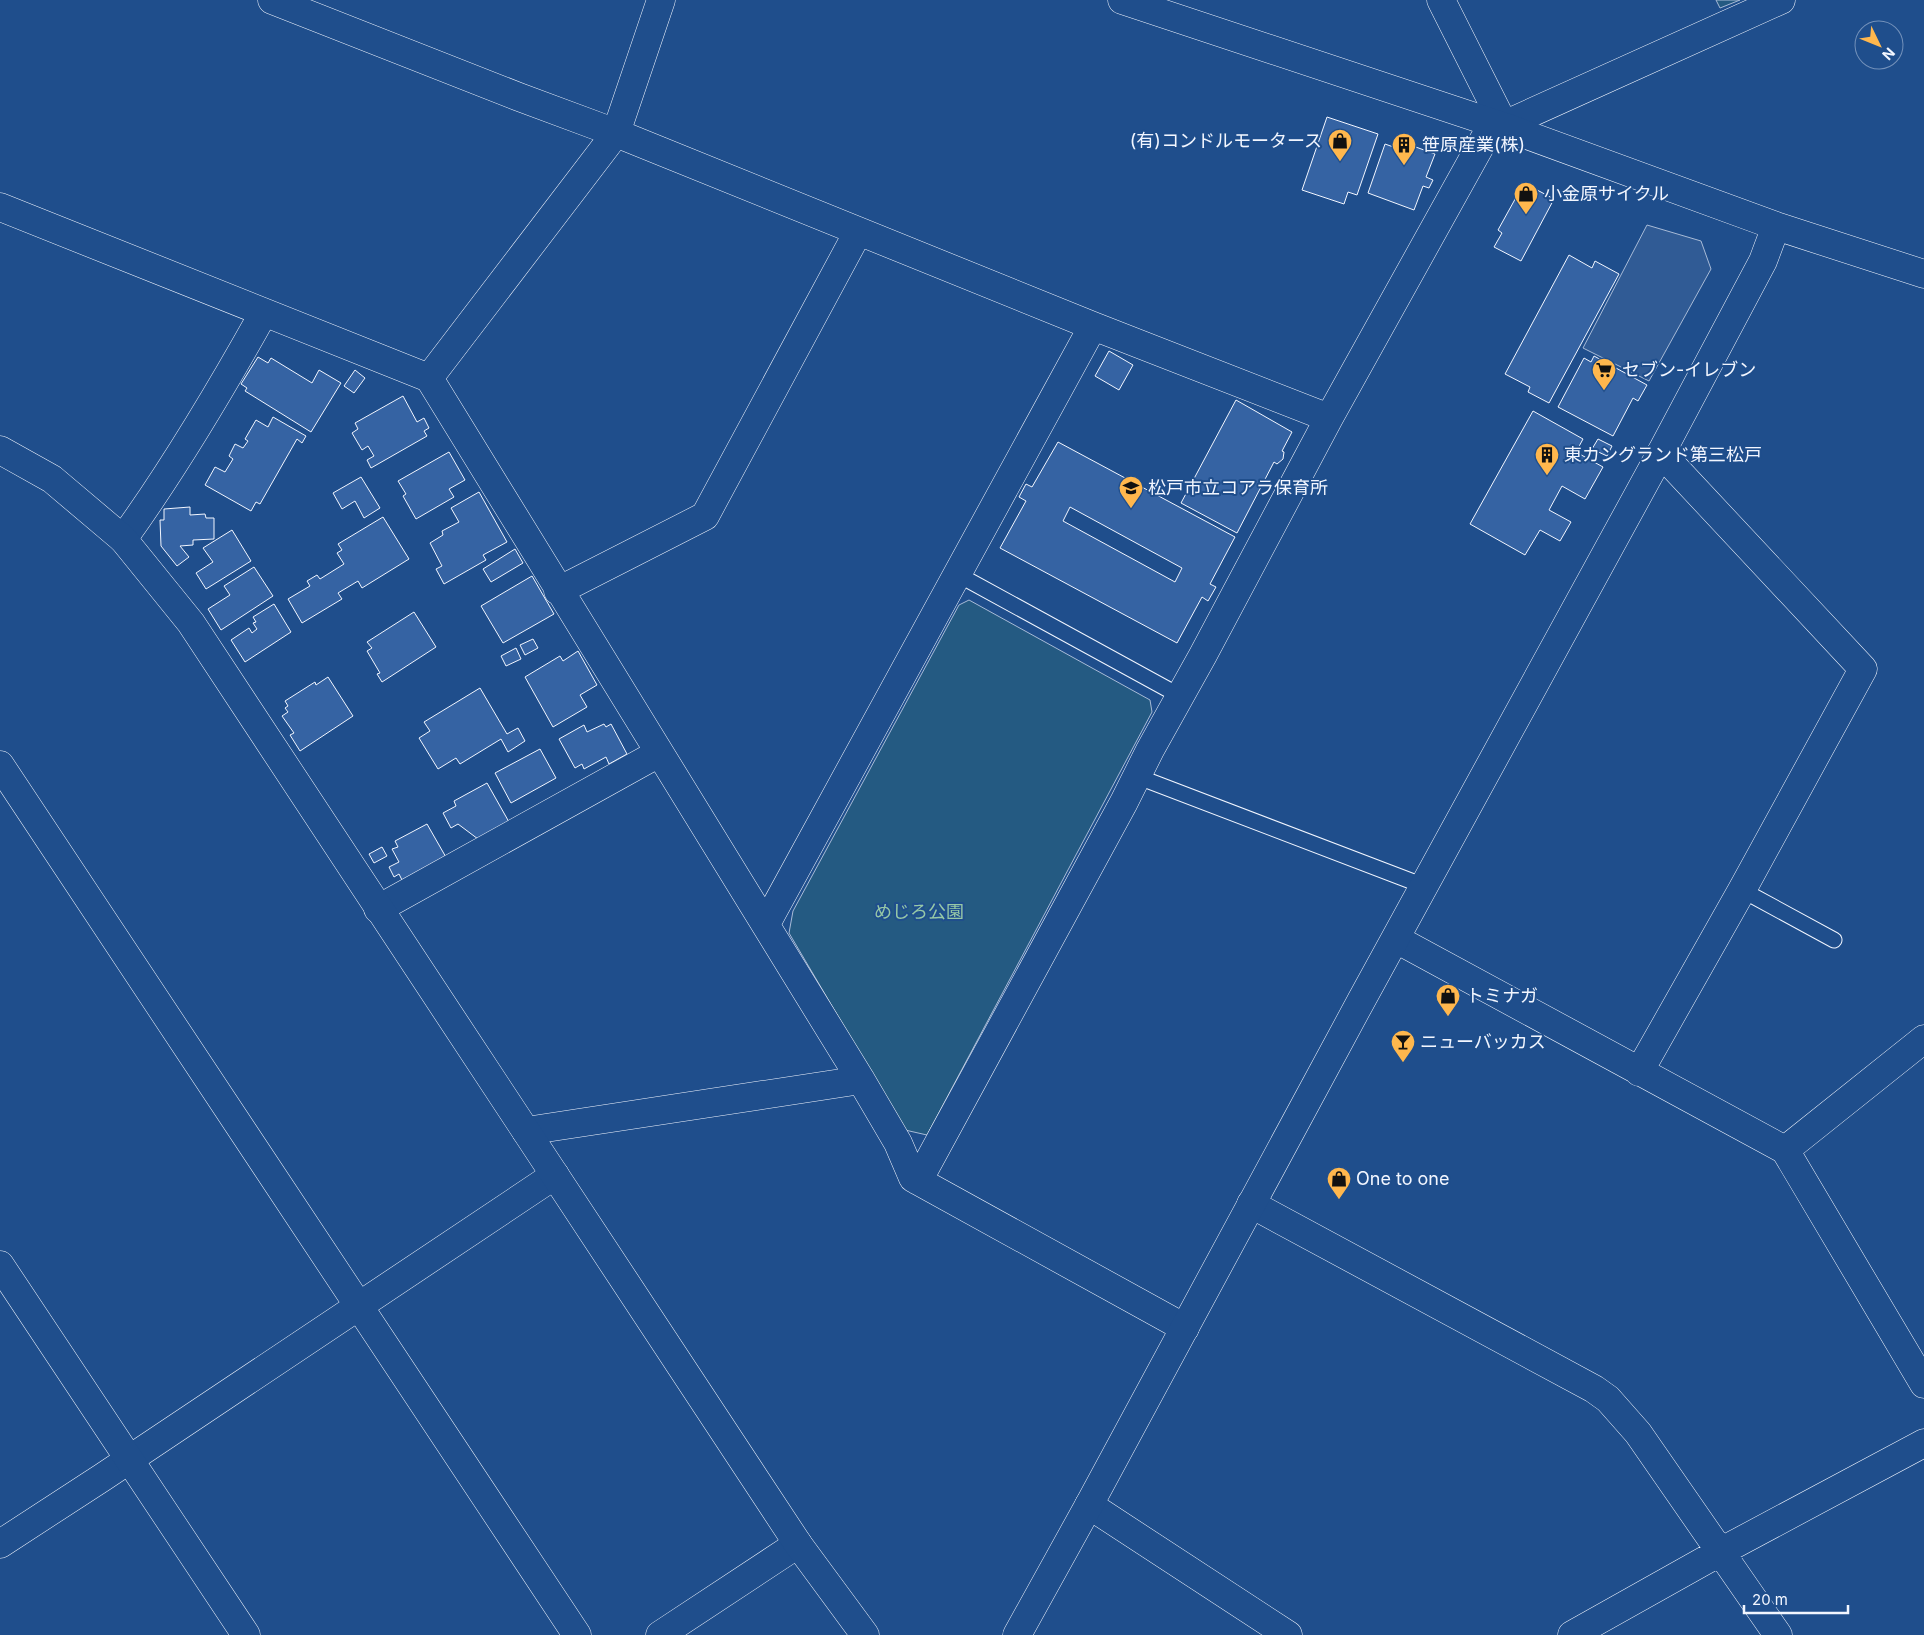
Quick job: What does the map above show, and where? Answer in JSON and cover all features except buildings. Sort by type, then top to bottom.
[{"type":"street","points":[[272,0],[616,133],[1093,326],[1330,418]]},
{"type":"street","points":[[428,378],[616,133],[661,0]]},
{"type":"street","points":[[1122,0],[1500,125],[1776,226],[1924,274]]},
{"type":"street","points":[[1441,0],[1500,125]]},
{"type":"street","points":[[918,1181],[1330,418],[1500,125],[1780,0]]},
{"type":"street","points":[[0,207],[428,378],[861,1080],[898,1143],[913,1178],[1185,1328]]},
{"type":"street","points":[[1017,1635],[1661,453],[1764,261],[1776,226]]},
{"type":"street","points":[[558,591],[705,516],[858,232]]},
{"type":"street","points":[[123,539],[156,494],[264,314]]},
{"type":"street","points":[[766,924],[1093,326]]},
{"type":"street","points":[[0,450],[52,479],[123,539],[192,623],[378,909],[798,1544],[865,1635]]},
{"type":"street","points":[[1639,1072],[1742,890],[1863,669],[1661,453]]},
{"type":"street","points":[[378,909],[659,753]]},
{"type":"street","points":[[0,764],[578,1635]]},
{"type":"street","points":[[1396,939],[1784,1150],[1924,1384]]},
{"type":"street","points":[[1784,1150],[1924,1040]]},
{"type":"street","points":[[526,1131],[861,1080]]},
{"type":"street","points":[[0,1544],[555,1175]]},
{"type":"street","points":[[1251,1204],[1594,1389],[1608,1399],[1638,1433],[1778,1635]]},
{"type":"street","points":[[0,1265],[246,1635]]},
{"type":"street","points":[[1572,1635],[1720,1552],[1924,1443]]},
{"type":"street","points":[[1089,1505],[1283,1633]]},
{"type":"street","points":[[660,1635],[798,1544]]},
{"type":"lane","points":[[957,574],[1180,696]]},
{"type":"lane","points":[[1136,776],[1424,886]]},
{"type":"lane","points":[[1742,890],[1834,940]]},
{"type":"green space","points":[[1716,0],[1740,0],[1720,8]]},
{"type":"green space","name":"めじろ公園","points":[[969,600],[1150,700],[1152,712],[927,1135],[905,1130],[789,933],[793,911],[959,605]]},
{"type":"shaded area","points":[[1647,225],[1701,241],[1711,269],[1649,381],[1583,348]]},
{"type":"place","name":"(有)コンドルモータース","points":[[1340,162]]},
{"type":"place","name":"笹原産業(株)","points":[[1404,166]]},
{"type":"place","name":"小金原サイクル","points":[[1526,215]]},
{"type":"place","name":"セブン-イレブン","points":[[1604,391]]},
{"type":"place","name":"東カングランド第三松戸","points":[[1547,476]]},
{"type":"place","name":"松戸市立コアラ保育所","points":[[1131,509]]},
{"type":"place","name":"トミナガ","points":[[1448,1017]]},
{"type":"place","name":"ニューバッカス","points":[[1403,1063]]},
{"type":"place","name":"One to one","points":[[1339,1200]]}]
